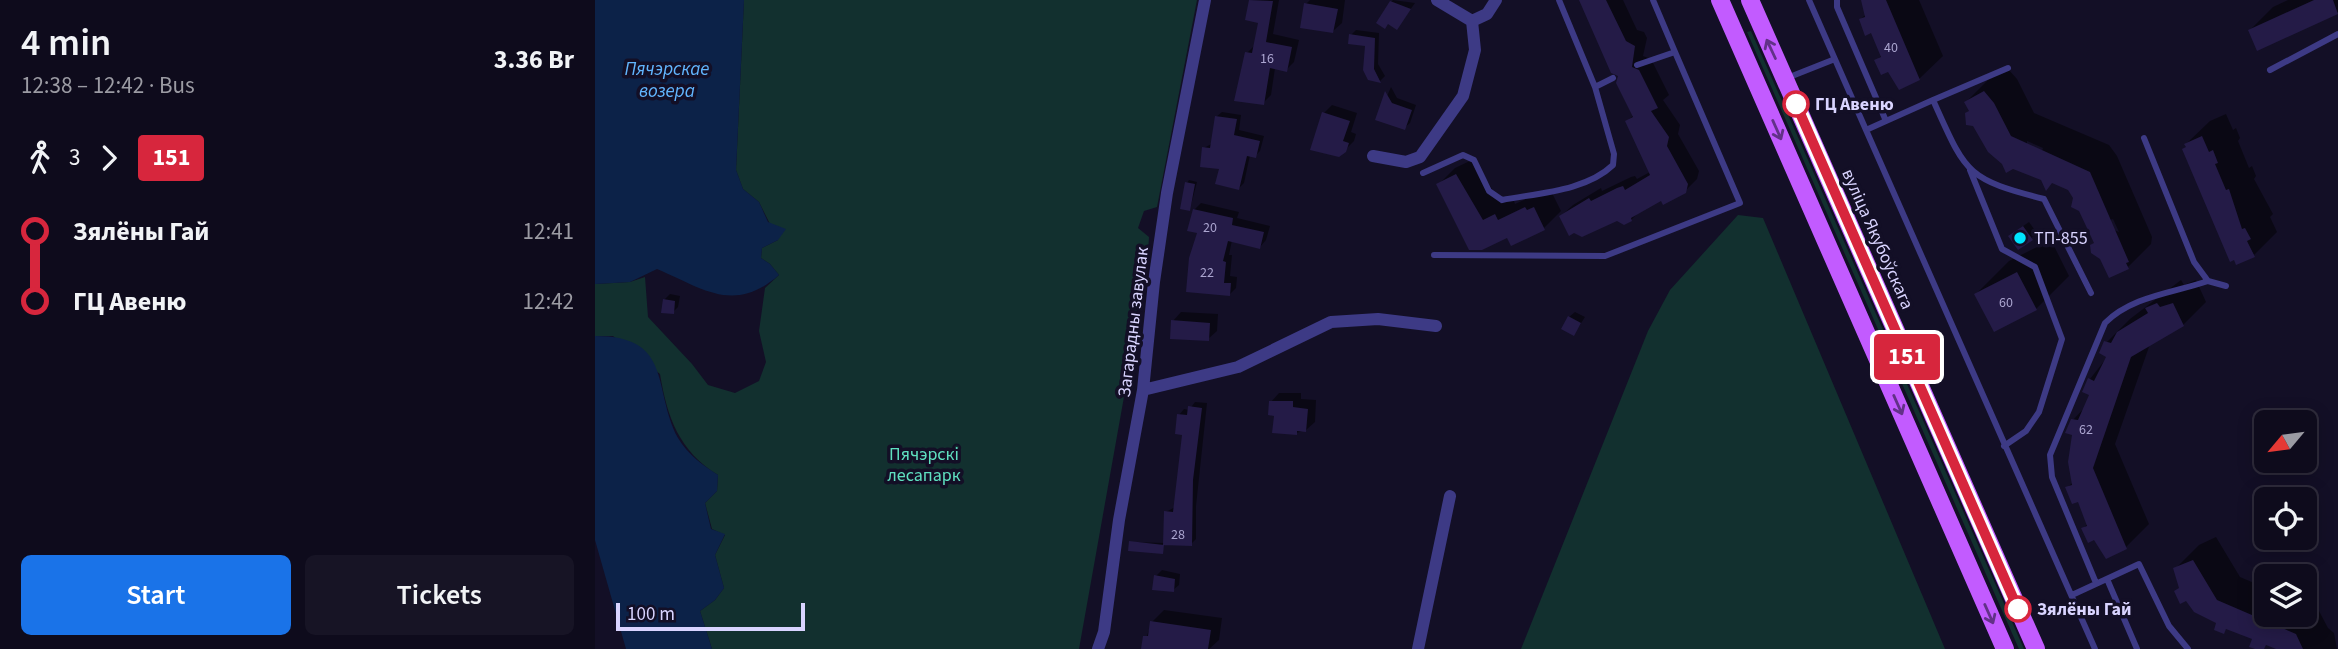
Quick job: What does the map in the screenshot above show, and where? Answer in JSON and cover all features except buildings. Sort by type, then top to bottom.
[{"type":"main road","points":[[1720,0],[2005,649]]},
{"type":"main road","name":"вуліца Якубоўскага","points":[[1750,0],[2036,649]]},
{"type":"street","name":"Загарадны завулак","points":[[1098,649],[1104,632],[1119,520],[1143,390],[1167,193],[1205,0]]},
{"type":"street","points":[[1437,0],[1472,21]]},
{"type":"street","points":[[1472,21],[1487,14],[1496,0]]},
{"type":"street","points":[[1373,156],[1405,162],[1420,157],[1463,96],[1475,50],[1472,21]]},
{"type":"street","points":[[1143,390],[1238,367],[1331,322],[1378,319],[1436,327]]},
{"type":"street","points":[[1418,649],[1450,496]]},
{"type":"lane","points":[[1423,173],[1463,155],[1474,160],[1489,191],[1501,200],[1569,187],[1604,173],[1613,165],[1614,154],[1595,87],[1559,0]]},
{"type":"lane","points":[[1434,255],[1605,256],[1740,203],[1653,0]]},
{"type":"lane","points":[[1809,0],[2095,649]]},
{"type":"lane","points":[[1837,0],[1837,7],[1886,121]]},
{"type":"lane","points":[[2270,70],[2338,34]]},
{"type":"lane","points":[[1637,65],[1675,51]]},
{"type":"lane","points":[[1785,79],[1835,59]]},
{"type":"lane","points":[[1866,130],[2008,68]]},
{"type":"lane","points":[[1595,87],[1613,78]]},
{"type":"lane","points":[[1933,100],[1957,152],[1970,170],[1980,179],[1997,187],[2044,200],[2091,293]]},
{"type":"lane","points":[[2144,138],[2194,262],[2208,281]]},
{"type":"lane","points":[[1970,170],[2002,249],[2035,267],[2062,339],[2039,412],[2026,431],[2004,446]]},
{"type":"lane","points":[[2096,583],[2052,477],[2050,455],[2105,323],[2116,312],[2158,293],[2208,281],[2226,286]]},
{"type":"lane","points":[[2072,595],[2139,564],[2169,626],[2188,649]]},
{"type":"lane","points":[[2107,579],[2137,649]]},
{"type":"green space","name":"Пячэрскі лесапарк","points":[[744,0],[1197,0],[1157,207],[1144,211],[1138,228],[1149,237],[1147,268],[1079,649],[712,649],[700,611],[715,600],[724,588],[715,555],[725,535],[712,529],[705,503],[717,491],[718,475],[693,455],[677,432],[671,419],[660,374],[613,336],[595,336],[595,284],[630,282],[645,277],[648,317],[708,385],[735,393],[759,381],[766,362],[759,331],[765,288],[779,275],[761,258],[762,248],[778,240],[759,202],[743,189],[736,170]]},
{"type":"green space","points":[[1751,31],[2024,649],[2019,649],[1747,32]]},
{"type":"green space","points":[[1738,215],[1763,218],[1945,649],[1521,649],[1648,331],[1670,290]]},
{"type":"water","name":"Пячэрскае возера","points":[[595,0],[744,0],[736,170],[743,189],[759,202],[768,222],[786,229],[778,240],[762,248],[761,258],[779,275],[763,287],[733,296],[719,294],[657,269],[630,282],[595,284]]},
{"type":"water","points":[[595,336],[620,338],[638,345],[649,355],[678,438],[691,455],[718,475],[717,491],[705,503],[711,529],[725,534],[715,555],[724,588],[715,600],[700,611],[712,649],[626,649],[595,540]]},
{"type":"bus line","name":"151","points":[[1796,104],[2018,609]]},
{"type":"place","name":"ГЦ Авеню","points":[[1796,104]]},
{"type":"place","name":"ТП-855","points":[[2020,238]]},
{"type":"place","name":"Зялёны Гай","points":[[2018,609]]}]
